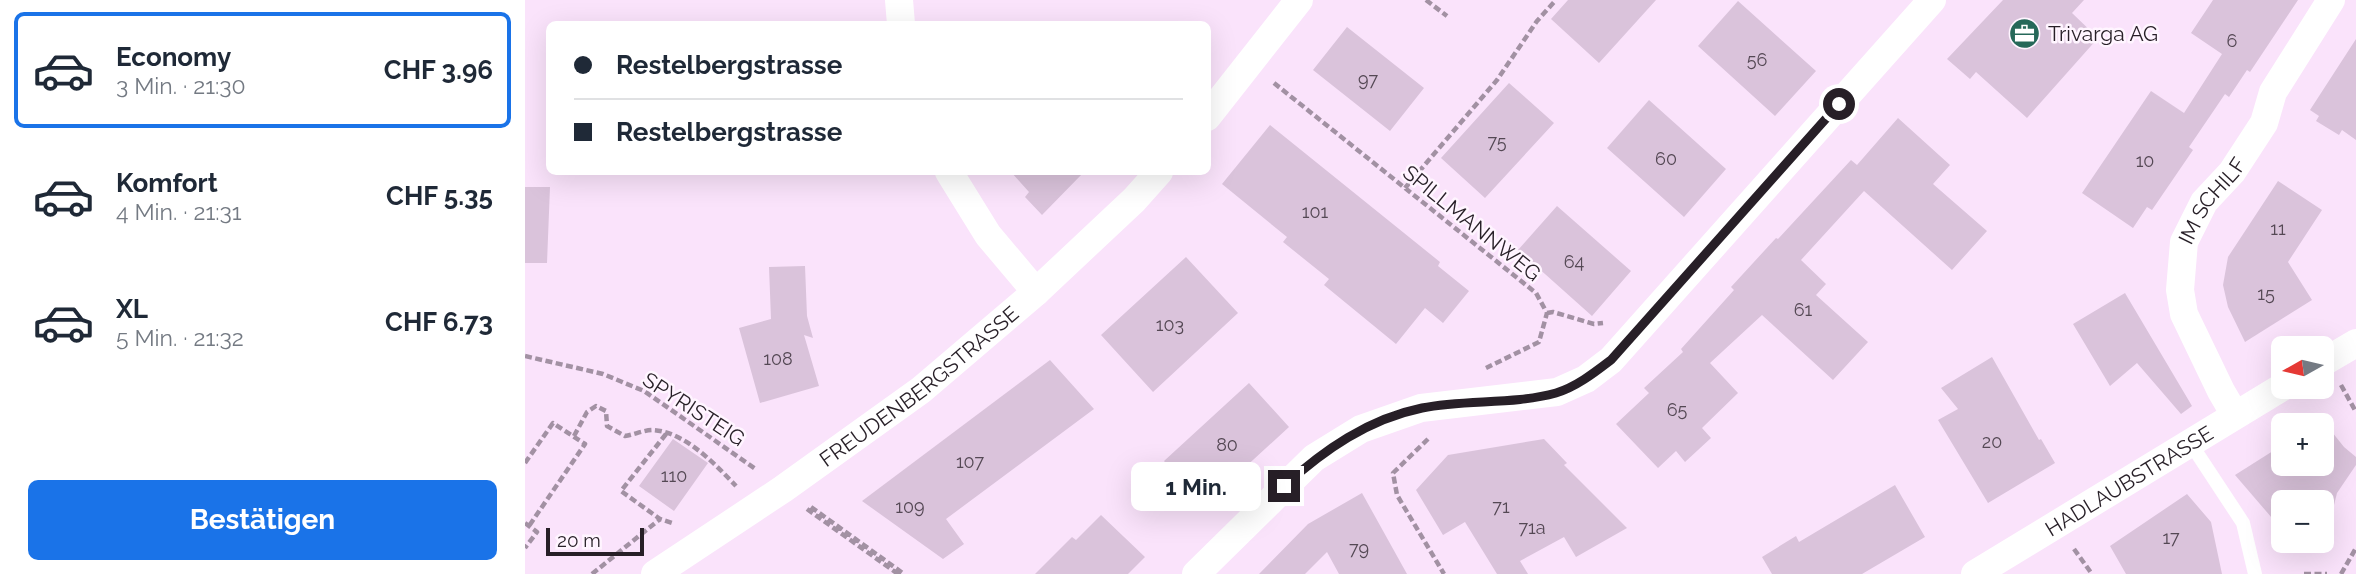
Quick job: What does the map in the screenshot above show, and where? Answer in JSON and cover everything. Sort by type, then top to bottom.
[{"type":"street","points":[[899,0],[901,21]]},
{"type":"street","points":[[1211,112],[1299,0]]},
{"type":"street","points":[[1196,574],[1314,458],[1361,429],[1421,408],[1557,393],[1586,379],[1611,360],[1932,0]]},
{"type":"street","name":"IM SCHILF","points":[[2235,415],[2184,314],[2180,290],[2184,242],[2204,202],[2232,172],[2264,123],[2273,92],[2331,0]]},
{"type":"street","points":[[951,175],[988,236],[1036,292]]},
{"type":"street","name":"FREUDENBERGSTRASSE","points":[[655,574],[783,489],[921,390],[1036,292],[1134,200],[1156,175]]},
{"type":"street","points":[[2335,366],[2356,343]]},
{"type":"street","name":"HADLAUBSTRASSE","points":[[1975,574],[2271,394]]},
{"type":"lane","points":[[2191,444],[2243,523],[2255,574]]},
{"type":"path","points":[[1426,0],[1447,16]]},
{"type":"path","points":[[1405,188],[1497,80],[1537,21],[1556,0]]},
{"type":"path","name":"SPILLMANNWEG","points":[[1274,83],[1536,293],[1547,313]]},
{"type":"path","points":[[1476,373],[1539,342],[1547,313],[1553,312],[1594,324],[1601,323]]},
{"type":"path","name":"SPYRISTEIG","points":[[525,356],[603,374],[644,391],[761,473]]},
{"type":"path","points":[[2335,380],[2356,412]]},
{"type":"path","points":[[574,436],[587,412],[596,406],[606,411],[607,426],[625,436],[652,430],[675,435],[712,462]]},
{"type":"path","points":[[525,463],[553,422],[585,444],[527,525],[537,533],[525,548]]},
{"type":"path","points":[[592,574],[660,519],[621,491],[666,434]]},
{"type":"path","points":[[1432,436],[1392,474],[1397,495],[1444,574]]},
{"type":"path","points":[[898,574],[809,508],[904,574]]},
{"type":"path","points":[[2069,541],[2092,574]]},
{"type":"path","points":[[2341,574],[2356,548]]},
{"type":"path","points":[[2304,574],[2327,574]]},
{"type":"building","points":[[1568,0],[1656,0],[1599,63],[1551,19]]},
{"type":"building","points":[[2003,0],[2084,0],[2072,13],[2098,38],[2027,118],[1976,72],[1970,79],[1947,59]]},
{"type":"building","points":[[2213,0],[2298,0],[2250,72],[2247,70],[2229,97],[2225,94],[2189,147],[2193,150],[2152,210],[2147,207],[2133,228],[2082,193],[2151,91],[2184,113],[2222,54],[2191,33]]},
{"type":"building","points":[[1738,1],[1816,71],[1775,116],[1698,46]]},
{"type":"building","points":[[1347,27],[1424,88],[1390,131],[1313,70]]},
{"type":"building","points":[[2356,39],[2356,140],[2342,130],[2339,135],[2316,121],[2319,116],[2310,110]]},
{"type":"building","points":[[1509,83],[1554,123],[1485,198],[1441,158]]},
{"type":"building","points":[[1649,100],[1726,169],[1684,217],[1607,148]]},
{"type":"building","points":[[1898,118],[1950,165],[1933,184],[1987,231],[1952,270],[1864,191],[1801,260],[1826,284],[1816,295],[1868,342],[1833,380],[1762,315],[1710,363],[1738,393],[1702,428],[1711,438],[1685,462],[1676,451],[1658,468],[1616,424],[1649,393],[1644,388],[1683,352],[1681,349],[1734,290],[1731,287],[1776,238],[1778,239],[1851,160],[1857,165]]},
{"type":"building","points":[[1270,125],[1440,262],[1438,266],[1469,291],[1443,323],[1425,308],[1396,344],[1324,285],[1329,279],[1283,242],[1287,237],[1222,184]]},
{"type":"building","points":[[1014,175],[1081,175],[1042,215],[1025,197],[1029,192]]},
{"type":"building","points":[[2278,181],[2322,210],[2288,262],[2312,300],[2245,342],[2228,307],[2223,285],[2228,257]]},
{"type":"building","points":[[525,187],[550,187],[547,263],[525,263]]},
{"type":"building","points":[[1557,206],[1631,271],[1592,316],[1518,250]]},
{"type":"building","points":[[1186,257],[1238,313],[1153,392],[1101,335]]},
{"type":"building","points":[[805,266],[807,316],[813,338],[804,335],[819,386],[760,403],[739,328],[771,319],[769,267]]},
{"type":"building","points":[[2125,293],[2192,406],[2181,414],[2137,363],[2110,386],[2073,324]]},
{"type":"building","points":[[1992,357],[2055,463],[1988,503],[1938,420],[1958,409],[1941,388]]},
{"type":"building","points":[[1050,360],[1094,409],[946,519],[964,544],[943,559],[862,501]]},
{"type":"building","points":[[1249,383],[1289,427],[1204,505],[1164,461]]},
{"type":"building","points":[[2334,434],[2356,457],[2356,465],[2337,493],[2334,505],[2334,490],[2271,490],[2271,517],[2235,475],[2271,452],[2271,476],[2334,476]]},
{"type":"building","points":[[673,439],[708,463],[674,511],[639,486]]},
{"type":"building","points":[[1544,439],[1567,463],[1564,465],[1627,528],[1576,557],[1564,537],[1520,561],[1528,574],[1497,574],[1465,522],[1443,535],[1416,490],[1448,455]]},
{"type":"building","points":[[1895,485],[1925,537],[1862,574],[1772,574],[1762,557],[1796,536],[1799,542]]},
{"type":"building","points":[[1362,493],[1407,574],[1339,574],[1327,552],[1305,574],[1259,574],[1308,524]]},
{"type":"building","points":[[2187,494],[2211,522],[2222,574],[2126,574],[2110,546]]},
{"type":"building","points":[[1101,515],[1145,557],[1128,574],[1035,574],[1072,537],[1076,540]]},
{"type":"place","name":"Trivarga AG","points":[[2025,33]]},
{"type":"route","points":[[1284,486],[1314,458],[1361,429],[1392,417],[1421,408],[1557,393],[1586,379],[1611,360],[1839,104]]}]
